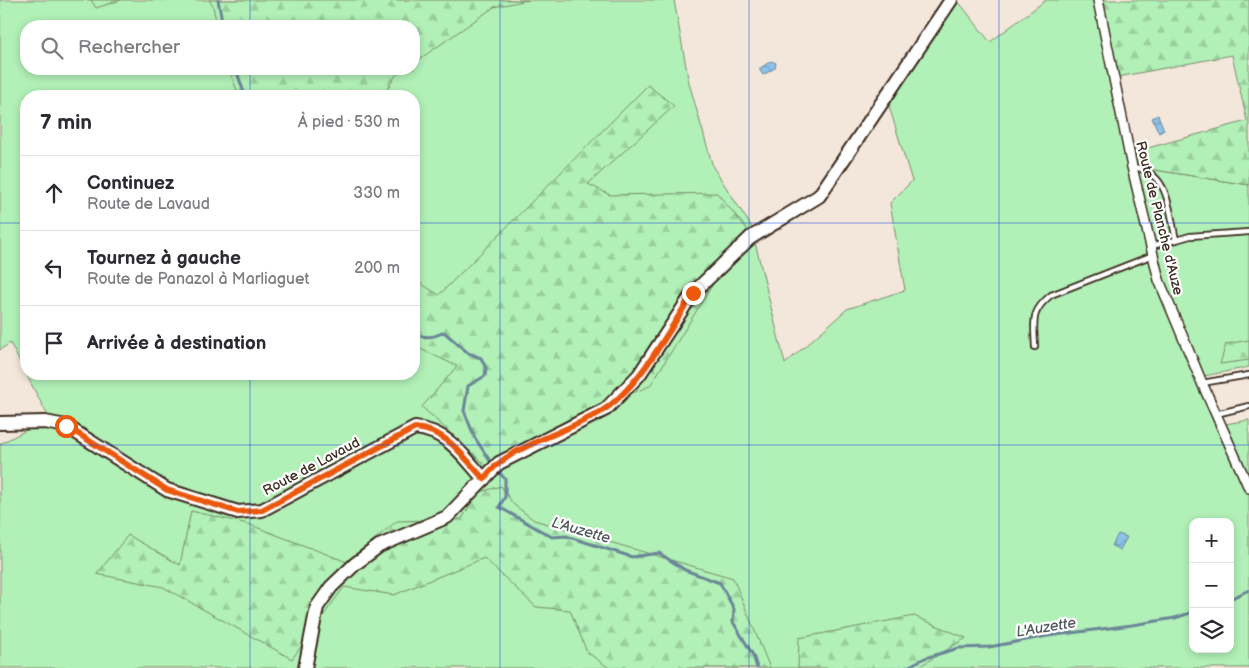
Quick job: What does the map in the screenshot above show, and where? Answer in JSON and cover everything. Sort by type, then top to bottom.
[{"type":"street","points":[[305,668],[318,607],[331,587],[355,564],[379,546],[447,517],[499,463],[606,408],[639,375],[693,293],[750,238],[819,196],[951,0]]},
{"type":"street","name":"Route de Planche d'Auze","points":[[1098,0],[1132,167],[1165,298],[1249,488]]},
{"type":"street","name":"Route de Lavaud","points":[[0,424],[45,422],[66,426],[167,490],[238,512],[262,510],[415,428],[430,429],[446,438],[486,476]]},
{"type":"lane","points":[[1132,167],[1145,170],[1162,182],[1176,240]]},
{"type":"lane","points":[[1035,347],[1034,323],[1038,306],[1051,294],[1176,240],[1190,236],[1249,232]]},
{"type":"lane","points":[[1202,383],[1249,375]]},
{"type":"lane","points":[[1216,414],[1249,406]]},
{"type":"green space","points":[[0,0],[248,0],[259,20],[20,20],[20,75],[287,75],[299,90],[20,90],[20,362],[10,343],[0,350]]},
{"type":"green space","points":[[91,0],[121,0],[96,8]]},
{"type":"green space","points":[[209,0],[528,0],[494,7],[420,59],[420,20],[216,20],[213,6]]},
{"type":"green space","points":[[380,0],[674,0],[689,83],[713,167],[751,226],[785,364],[847,309],[905,290],[890,203],[912,181],[889,106],[958,1],[990,42],[1046,0],[1102,0],[1133,152],[1155,170],[1249,185],[1249,367],[1204,376],[1225,424],[1249,420],[1249,668],[0,668],[0,444],[49,418],[29,380],[420,380],[420,90],[387,90],[395,75],[420,75],[420,20],[406,20]]},
{"type":"green space","points":[[1102,0],[1249,0],[1249,185],[1155,170],[1133,152],[1247,121],[1232,55],[1118,77]]},
{"type":"green space","points":[[231,75],[396,75],[387,90],[237,90]]},
{"type":"green space","points":[[648,85],[674,106],[588,184],[610,195],[717,193],[747,229],[650,386],[603,405],[486,466],[422,407],[457,366],[420,349],[420,283],[439,295]]},
{"type":"green space","points":[[1249,340],[1249,360],[1220,364],[1226,344]]},
{"type":"green space","points":[[501,486],[513,504],[534,520],[733,578],[770,668],[609,668],[587,652],[570,610],[536,607],[484,558],[394,595],[344,587],[292,659],[163,587],[97,574],[128,535],[180,565],[191,511],[248,524],[347,562],[397,521],[462,519],[477,493]]},
{"type":"green space","points":[[914,616],[966,638],[917,668],[798,668],[799,638]]},
{"type":"water","points":[[771,61],[776,63],[775,68],[763,75],[759,69]]},
{"type":"water","points":[[1158,115],[1164,130],[1159,133],[1152,118]]},
{"type":"water","points":[[1118,534],[1127,537],[1120,550],[1112,546]]},
{"type":"waterway","name":"L'Auzette","points":[[218,0],[222,20]]},
{"type":"waterway","name":"L'Auzette","points":[[238,75],[243,90]]},
{"type":"waterway","name":"L'Auzette","points":[[420,336],[429,337],[444,332],[468,353],[481,358],[486,368],[485,376],[468,386],[464,411],[475,438],[492,464]]},
{"type":"waterway","name":"L'Auzette","points":[[498,471],[505,479],[505,497],[499,507],[552,537],[566,536],[632,557],[659,553],[685,570],[720,583],[734,609],[733,622],[753,655],[757,668]]},
{"type":"waterway","name":"L'Auzette","points":[[1234,597],[1249,590]]},
{"type":"waterway","name":"L'Auzette","points":[[905,668],[925,658],[959,648],[989,647],[1048,636],[1175,618],[1189,613]]},
{"type":"route","points":[[66,426],[167,490],[238,512],[262,510],[415,428],[430,429],[446,438],[484,479],[499,463],[606,408],[639,375],[693,293]]}]
